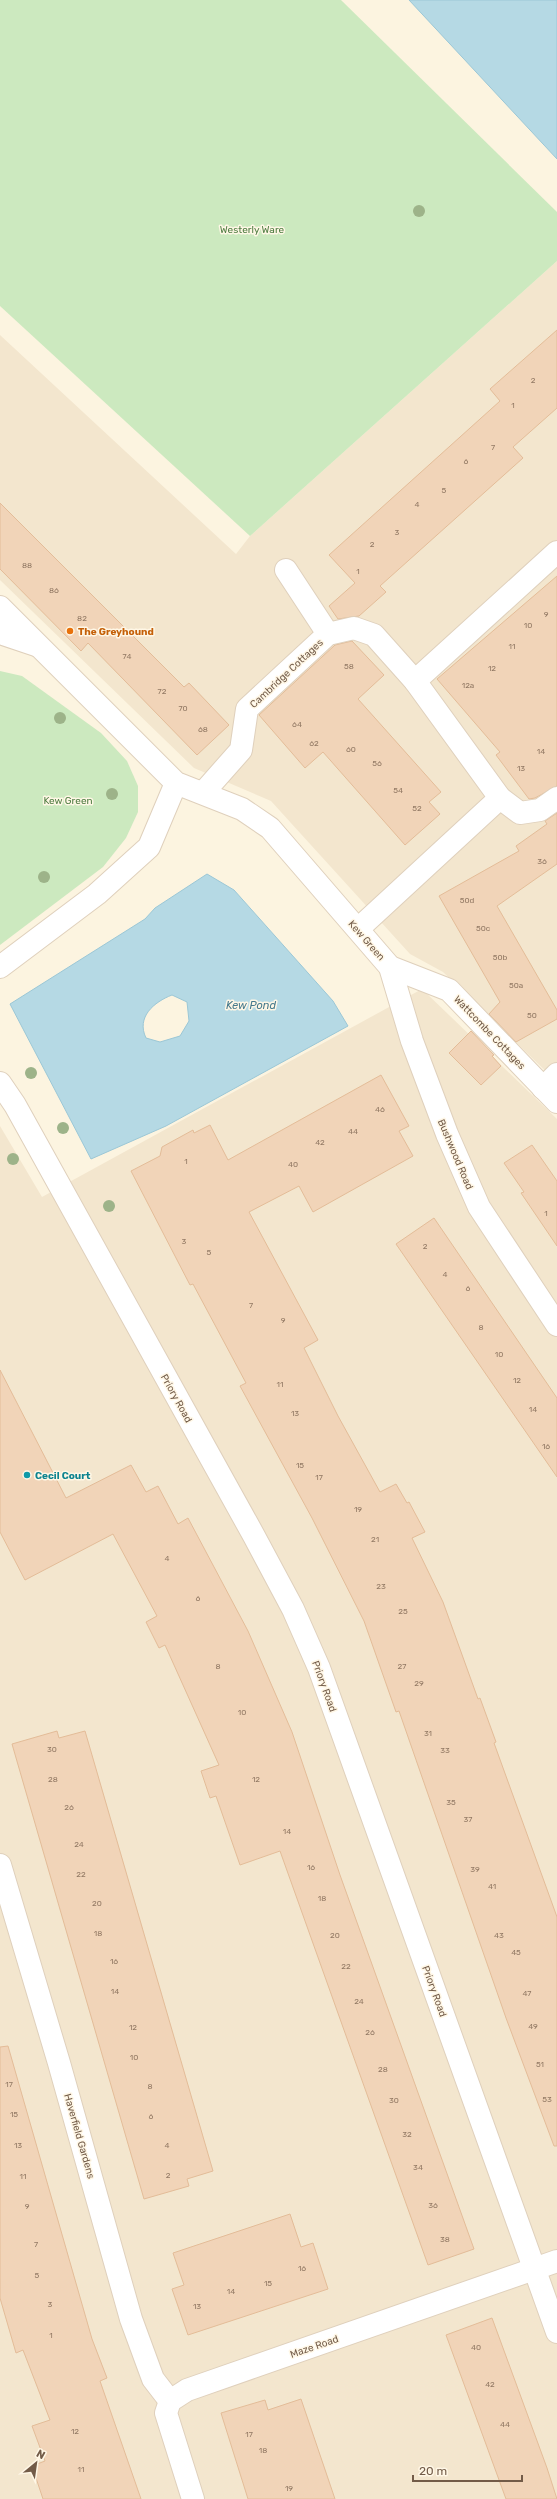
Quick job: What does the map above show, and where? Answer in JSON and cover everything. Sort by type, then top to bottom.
[{"type":"street","points":[[415,681],[557,552]]},
{"type":"street","name":"Cambridge Cottages","points":[[286,570],[328,634]]},
{"type":"street","name":"Kew Green","points":[[0,607],[176,783],[242,809],[270,828],[390,967]]},
{"type":"street","name":"Cambridge Cottages","points":[[203,793],[241,750],[247,709],[328,634],[354,628],[374,635],[415,681],[500,798],[520,813],[540,810],[557,798]]},
{"type":"street","name":"Kew Green","points":[[0,633],[41,647]]},
{"type":"street","points":[[0,967],[96,894],[149,847],[176,783]]},
{"type":"street","points":[[358,929],[500,798]]},
{"type":"street","name":"Wattcombe Cottages","points":[[390,967],[449,990],[552,1088]]},
{"type":"street","name":"Bushwood Road","points":[[390,967],[412,1041],[447,1134],[479,1207],[557,1325]]},
{"type":"street","name":"Priory Road","points":[[0,1083],[19,1112],[293,1609],[319,1668],[557,2332]]},
{"type":"street","name":"Haverfield Gardens","points":[[0,1865],[59,2063],[131,2318],[153,2379],[170,2401]]},
{"type":"street","name":"Maze Road","points":[[170,2401],[187,2390],[557,2261]]},
{"type":"street","points":[[170,2401],[166,2413],[193,2499]]},
{"type":"shaded area","points":[[557,261],[557,1082],[443,972],[410,954],[271,801],[194,768],[0,580],[0,335],[236,554],[250,536]]},
{"type":"shaded area","points":[[422,989],[557,1119],[557,2499],[0,2499],[0,1126],[42,1197]]},
{"type":"green space","name":"Westerly Ware","points":[[0,0],[341,0],[557,212],[557,261],[250,536],[0,306]]},
{"type":"green space","name":"Kew Green","points":[[0,671],[22,676],[101,733],[127,761],[138,786],[138,812],[126,838],[103,867],[0,945]]},
{"type":"water","points":[[409,0],[557,0],[557,159]]},
{"type":"water","name":"Kew Pond","points":[[207,874],[234,890],[333,1001],[348,1026],[166,1126],[91,1159],[10,1004],[145,919],[155,908]],"holes":[[[172,995],[187,1002],[189,1021],[180,1036],[160,1042],[146,1038],[143,1023],[148,1011],[153,1006]]]},
{"type":"building","points":[[557,330],[557,408],[513,447],[523,458],[380,586],[386,592],[359,616],[338,619],[329,606],[355,583],[329,555],[500,401],[490,389]]},
{"type":"building","points":[[0,503],[184,687],[189,683],[229,725],[197,755],[88,643],[81,651],[0,569]]},
{"type":"building","points":[[557,576],[557,786],[535,798],[529,799],[496,755],[500,752],[437,679]]},
{"type":"building","points":[[352,641],[384,675],[358,699],[441,792],[429,802],[440,814],[405,845],[323,752],[305,768],[259,715],[335,645]]},
{"type":"building","points":[[557,813],[557,864],[497,906],[557,1010],[557,1019],[516,1042],[489,1014],[500,1002],[439,896],[519,851],[516,846],[547,824],[545,821]]},
{"type":"building","points":[[471,1031],[494,1055],[492,1056],[501,1066],[481,1085],[449,1053]]},
{"type":"building","points":[[381,1075],[409,1126],[399,1131],[413,1156],[313,1212],[299,1186],[249,1212],[318,1340],[304,1348],[338,1416],[380,1492],[396,1484],[407,1503],[409,1502],[425,1532],[412,1538],[443,1602],[478,1699],[480,1698],[496,1742],[494,1743],[557,1917],[557,2146],[554,2146],[506,2018],[399,1711],[396,1712],[364,1621],[312,1518],[240,1386],[246,1383],[193,1284],[190,1285],[131,1171],[160,1156],[162,1147],[193,1130],[194,1133],[210,1125],[228,1160]]},
{"type":"building","points":[[532,1145],[557,1181],[557,1246],[521,1193],[524,1192],[504,1163]]},
{"type":"building","points":[[434,1218],[557,1398],[557,1477],[396,1244]]},
{"type":"building","points":[[0,1370],[66,1498],[131,1465],[146,1492],[158,1486],[178,1524],[188,1518],[248,1631],[292,1732],[340,1875],[474,2249],[428,2265],[280,1851],[240,1865],[216,1796],[210,1798],[201,1771],[219,1765],[165,1645],[159,1648],[146,1622],[157,1616],[113,1534],[25,1580],[0,1532]]},
{"type":"building","points":[[57,1731],[59,1738],[85,1731],[213,2171],[187,2179],[189,2186],[144,2199],[12,1744]]},
{"type":"building","points":[[8,2046],[92,2339],[107,2378],[100,2381],[141,2499],[43,2499],[32,2466],[45,2461],[32,2426],[50,2420],[23,2350],[16,2353],[0,2298],[0,2047]]},
{"type":"building","points":[[290,2214],[301,2247],[313,2243],[328,2289],[188,2335],[172,2289],[184,2285],[173,2253]]},
{"type":"building","points":[[492,2318],[557,2499],[506,2499],[446,2335]]},
{"type":"building","points":[[301,2399],[335,2499],[248,2499],[221,2413],[265,2400],[268,2410]]},
{"type":"place","name":"The Greyhound","points":[[70,631]]},
{"type":"place","name":"Cecil Court","points":[[27,1475]]}]
